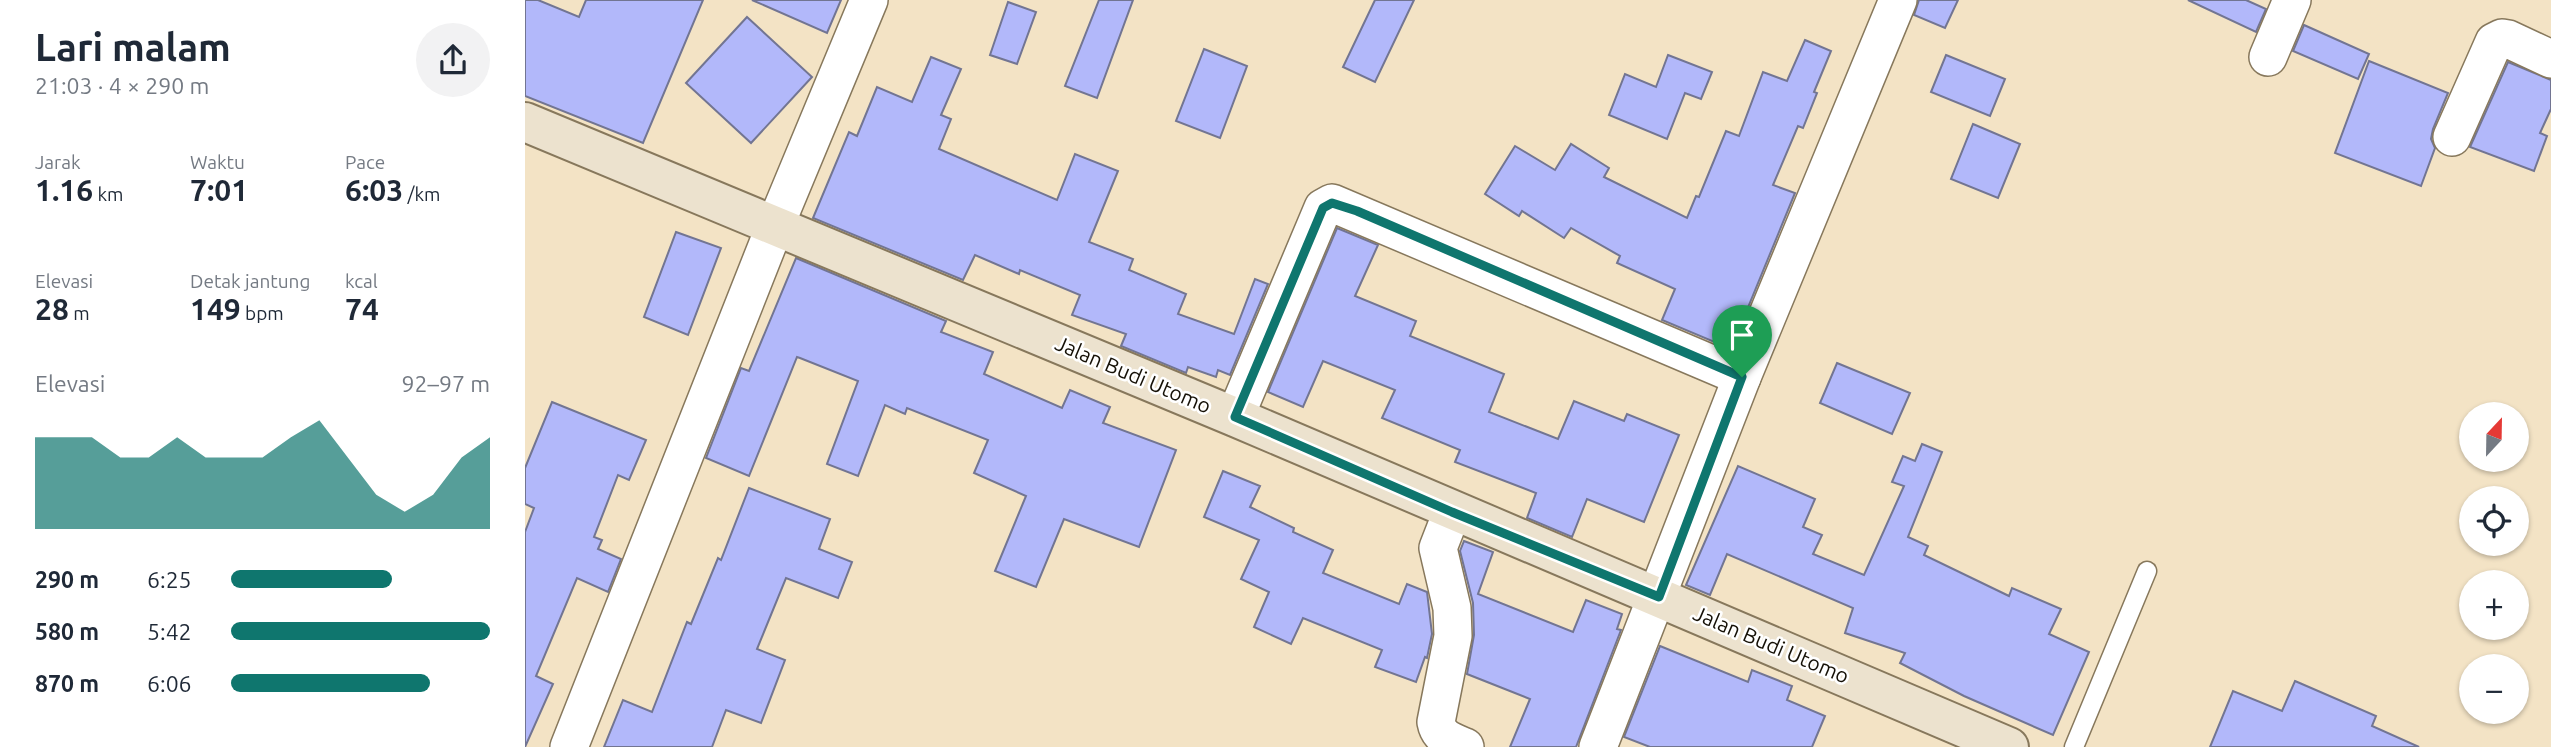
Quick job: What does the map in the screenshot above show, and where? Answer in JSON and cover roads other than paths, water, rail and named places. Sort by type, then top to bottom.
[{"type":"street","points":[[569,747],[775,226],[869,0]]},
{"type":"street","points":[[1598,747],[1659,597],[1742,377],[1898,0]]},
{"type":"street","points":[[2268,57],[2292,0]]},
{"type":"street","points":[[2452,137],[2494,42],[2502,38],[2508,39],[2551,59]]},
{"type":"street","name":"Jalan Budi Utomo","points":[[525,122],[1235,417],[1452,512],[1659,597],[2009,747]]},
{"type":"street","points":[[1235,417],[1323,208],[1332,203],[1357,211],[1742,377]]},
{"type":"street","points":[[1452,512],[1438,548],[1452,608],[1453,636],[1436,722],[1438,732],[1444,738],[1465,747]]},
{"type":"lane","points":[[2074,747],[2147,571]]}]
